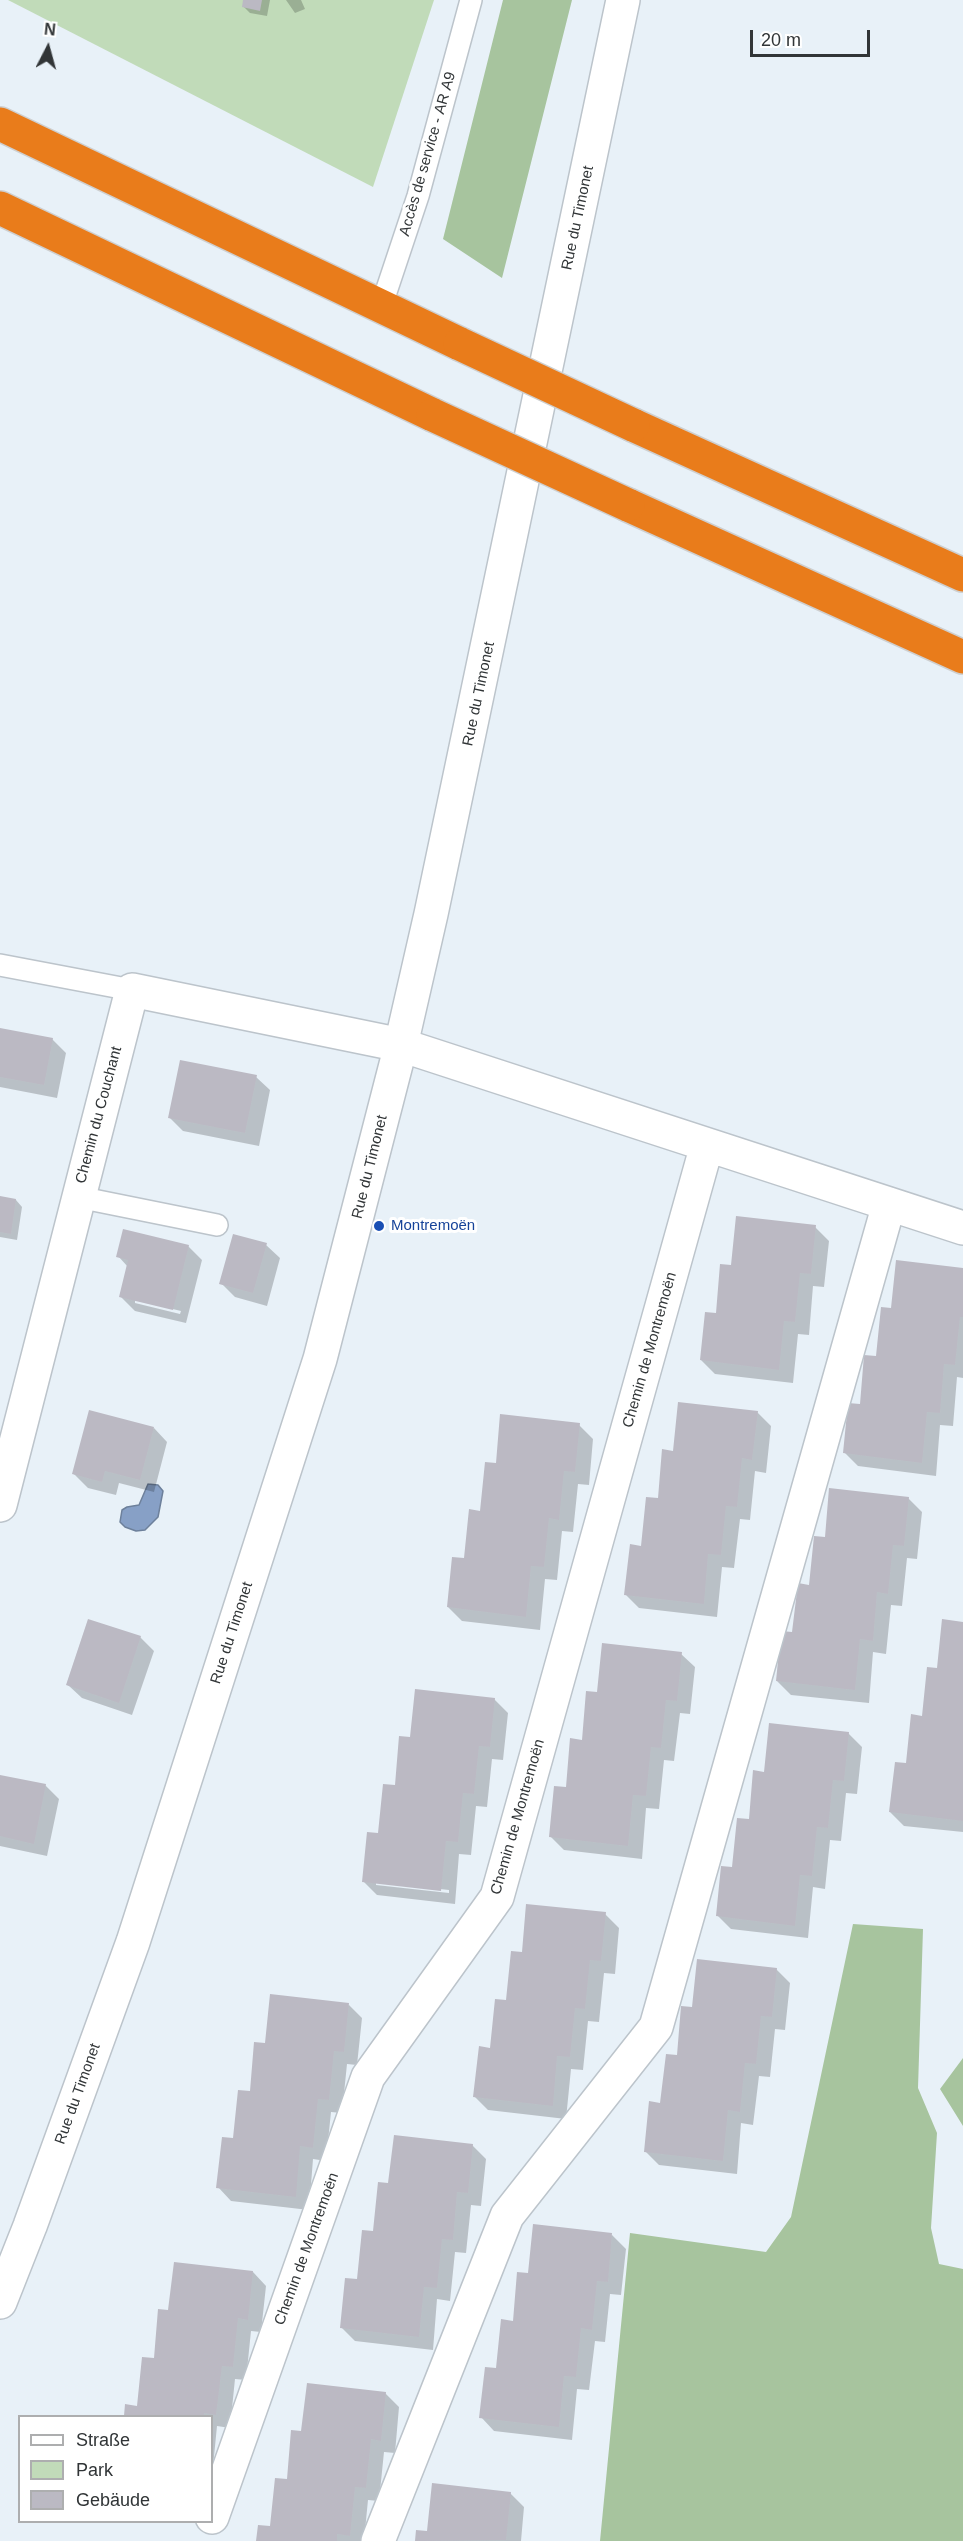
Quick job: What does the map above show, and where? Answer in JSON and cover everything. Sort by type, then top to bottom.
[{"type":"highway","points":[[0,124],[460,344],[963,575]]},
{"type":"highway","points":[[0,208],[433,416],[963,657]]},
{"type":"street","name":"Rue du Timonet","points":[[0,2302],[30,2226],[133,1942],[320,1359],[401,1046],[479,694],[623,0]]},
{"type":"street","points":[[132,990],[401,1046],[963,1228]]},
{"type":"street","name":"Chemin du Couchant","points":[[1,1498],[132,990]]},
{"type":"street","name":"Chemin de Montremoën","points":[[213,2514],[368,2077],[496,1897],[708,1145]]},
{"type":"street","points":[[378,2541],[507,2216],[656,2027],[889,1204]]},
{"type":"street","points":[[203,2541],[210,2523]]},
{"type":"lane","name":"Accès de service - AR A9","points":[[381,307],[418,196],[471,0]]},
{"type":"lane","points":[[0,965],[132,990]]},
{"type":"lane","points":[[78,1197],[217,1225]]},
{"type":"green space","points":[[8,0],[434,0],[373,187]]},
{"type":"green space","points":[[503,0],[572,0],[502,278],[443,239]]},
{"type":"green space","points":[[853,1924],[923,1929],[918,2088],[937,2133],[931,2228],[939,2264],[963,2269],[963,2541],[600,2541],[630,2233],[766,2252],[791,2217]]},
{"type":"green space","points":[[963,2058],[963,2126],[940,2089]]},
{"type":"water","points":[[148,1484],[158,1485],[163,1491],[158,1517],[145,1530],[136,1531],[125,1527],[120,1522],[122,1510],[139,1505]]},
{"type":"building","points":[[243,0],[262,0],[260,11],[242,7]]},
{"type":"building","points":[[0,1028],[53,1038],[44,1085],[0,1077]]},
{"type":"building","points":[[180,1060],[257,1075],[245,1133],[168,1118]]},
{"type":"building","points":[[0,1196],[16,1199],[11,1234],[0,1232]]},
{"type":"building","points":[[736,1216],[816,1225],[811,1274],[800,1273],[795,1322],[784,1321],[779,1370],[700,1360],[705,1312],[716,1313],[720,1264],[731,1265]]},
{"type":"building","points":[[123,1229],[189,1245],[173,1310],[119,1297],[128,1260],[116,1257]]},
{"type":"building","points":[[233,1234],[267,1243],[253,1293],[219,1284]]},
{"type":"building","points":[[896,1260],[963,1268],[963,1317],[960,1317],[955,1365],[944,1364],[940,1413],[927,1412],[922,1463],[843,1453],[848,1403],[860,1404],[864,1355],[876,1356],[881,1307],[891,1308]]},
{"type":"building","points":[[678,1402],[758,1411],[752,1460],[742,1458],[737,1507],[726,1506],[721,1555],[708,1554],[704,1604],[624,1595],[630,1544],[641,1546],[646,1497],[658,1498],[662,1449],[673,1451]]},
{"type":"building","points":[[89,1410],[154,1427],[140,1480],[105,1471],[102,1482],[72,1474]]},
{"type":"building","points":[[500,1414],[580,1423],[575,1472],[564,1471],[559,1520],[549,1518],[544,1567],[531,1566],[526,1617],[447,1607],[452,1557],[464,1558],[469,1509],[480,1511],[485,1462],[496,1463]]},
{"type":"building","points":[[829,1488],[909,1497],[904,1546],[893,1545],[888,1594],[877,1592],[873,1641],[860,1639],[855,1690],[776,1681],[781,1631],[792,1632],[798,1583],[809,1585],[814,1536],[825,1537]]},
{"type":"building","points":[[88,1619],[141,1636],[119,1703],[66,1685]]},
{"type":"building","points":[[942,1619],[963,1622],[963,1821],[889,1812],[895,1762],[906,1763],[911,1714],[922,1716],[927,1667],[937,1668]]},
{"type":"building","points":[[602,1643],[682,1652],[677,1701],[666,1700],[661,1748],[651,1747],[646,1796],[633,1795],[628,1846],[549,1837],[554,1786],[566,1787],[570,1738],[582,1740],[586,1691],[597,1692]]},
{"type":"building","points":[[415,1689],[495,1698],[490,1747],[479,1746],[474,1794],[463,1793],[458,1842],[446,1841],[441,1891],[362,1882],[367,1832],[378,1833],[383,1784],[395,1785],[399,1736],[410,1737]]},
{"type":"building","points":[[769,1723],[849,1732],[844,1781],[833,1780],[828,1828],[817,1827],[812,1876],[800,1875],[795,1926],[716,1916],[721,1866],[732,1867],[737,1818],[749,1819],[753,1770],[764,1772]]},
{"type":"building","points":[[0,1775],[46,1784],[34,1844],[0,1836]]},
{"type":"building","points":[[526,1904],[606,1912],[601,1961],[590,1960],[585,2009],[575,2008],[570,2057],[557,2056],[553,2106],[473,2097],[479,2046],[490,2048],[495,1999],[506,2000],[511,1951],[522,1952]]},
{"type":"building","points":[[697,1959],[777,1968],[772,2017],[761,2016],[756,2064],[745,2063],[740,2112],[728,2110],[723,2161],[644,2152],[649,2101],[660,2103],[666,2054],[677,2055],[681,2006],[692,2007]]},
{"type":"building","points":[[270,1994],[349,2003],[344,2052],[334,2051],[329,2100],[318,2099],[313,2148],[300,2146],[296,2197],[216,2188],[222,2137],[233,2138],[238,2090],[250,2091],[254,2042],[265,2043]]},
{"type":"building","points":[[394,2135],[473,2144],[468,2193],[457,2192],[453,2240],[442,2239],[437,2288],[424,2287],[419,2337],[340,2328],[345,2278],[357,2279],[362,2230],[373,2231],[378,2182],[388,2183]]},
{"type":"building","points":[[533,2224],[612,2233],[608,2282],[597,2281],[592,2330],[581,2328],[576,2377],[564,2376],[559,2427],[479,2418],[485,2367],[496,2368],[501,2319],[513,2321],[517,2272],[528,2273]]},
{"type":"building","points":[[174,2262],[253,2271],[248,2320],[238,2318],[233,2367],[222,2366],[216,2415],[204,2413],[204,2415],[124,2415],[125,2404],[137,2406],[142,2357],[154,2358],[158,2309],[168,2310]]},
{"type":"building","points":[[307,2383],[386,2392],[381,2441],[371,2439],[366,2488],[355,2487],[350,2536],[337,2534],[337,2541],[256,2541],[258,2525],[270,2526],[275,2478],[287,2479],[291,2430],[301,2431]]},
{"type":"building","points":[[432,2483],[511,2492],[506,2540],[415,2541],[416,2530],[427,2531]]},
{"type":"place","name":"Montremoën","points":[[379,1226]]}]
